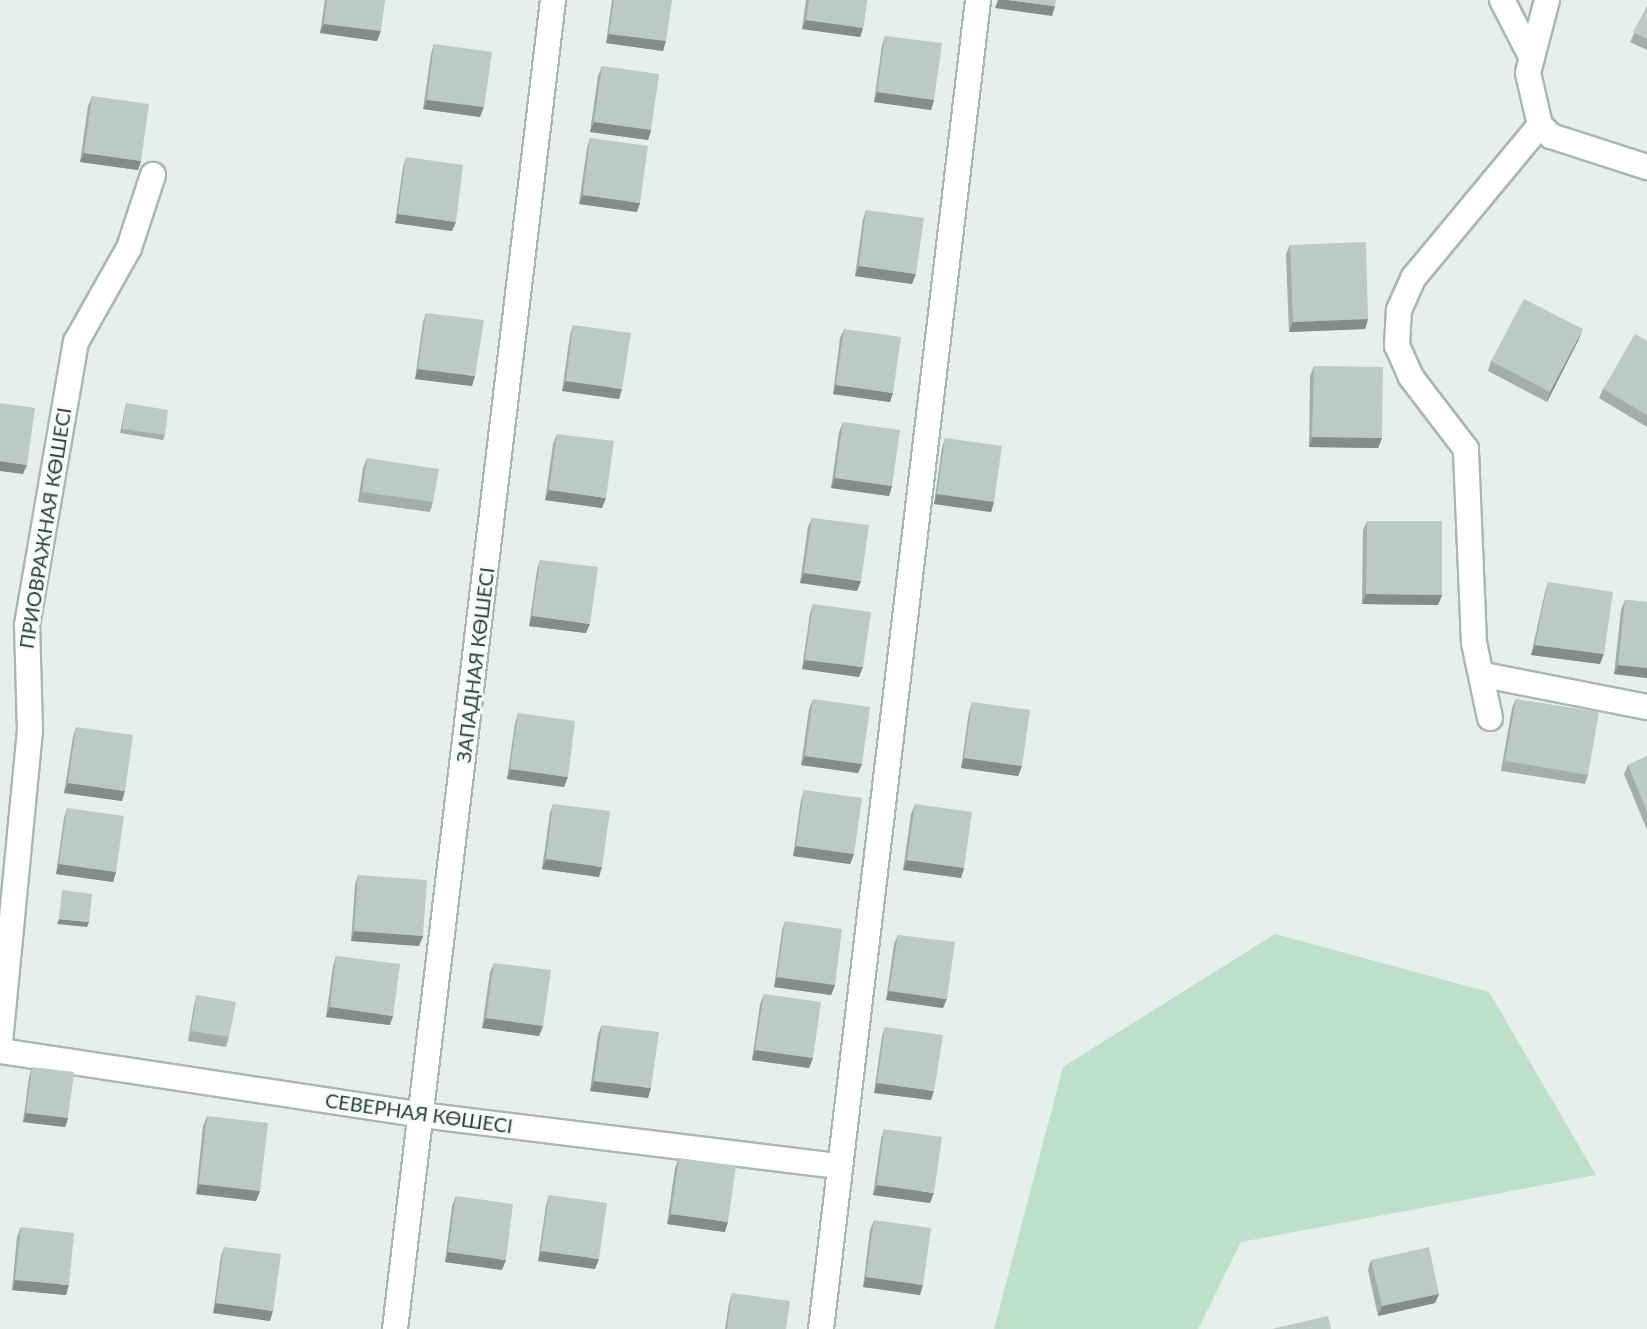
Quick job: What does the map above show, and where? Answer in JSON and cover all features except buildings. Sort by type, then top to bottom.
[{"type":"street","name":"ЗАПАДНАЯ КӨШЕСІ","points":[[395,1329],[553,0]]},
{"type":"street","points":[[821,1329],[978,0]]},
{"type":"street","points":[[1502,0],[1532,58],[1546,130]]},
{"type":"street","points":[[1532,58],[1547,0]]},
{"type":"street","points":[[1546,130],[1647,167]]},
{"type":"street","points":[[1490,718],[1484,675],[1474,643],[1466,449],[1411,377],[1397,346],[1399,310],[1414,277],[1546,130]]},
{"type":"street","name":"ПРИОВРАЖНАЯ КӨШЕСІ","points":[[0,1042],[30,731],[27,625],[76,342],[129,248],[153,175]]},
{"type":"street","points":[[1484,675],[1647,707]]},
{"type":"street","name":"СЕВЕРНАЯ КӨШЕСІ","points":[[0,1051],[422,1115],[839,1166]]},
{"type":"green space","points":[[1275,934],[1489,992],[1596,1175],[1241,1242],[1198,1329],[994,1329],[1063,1067]]}]
